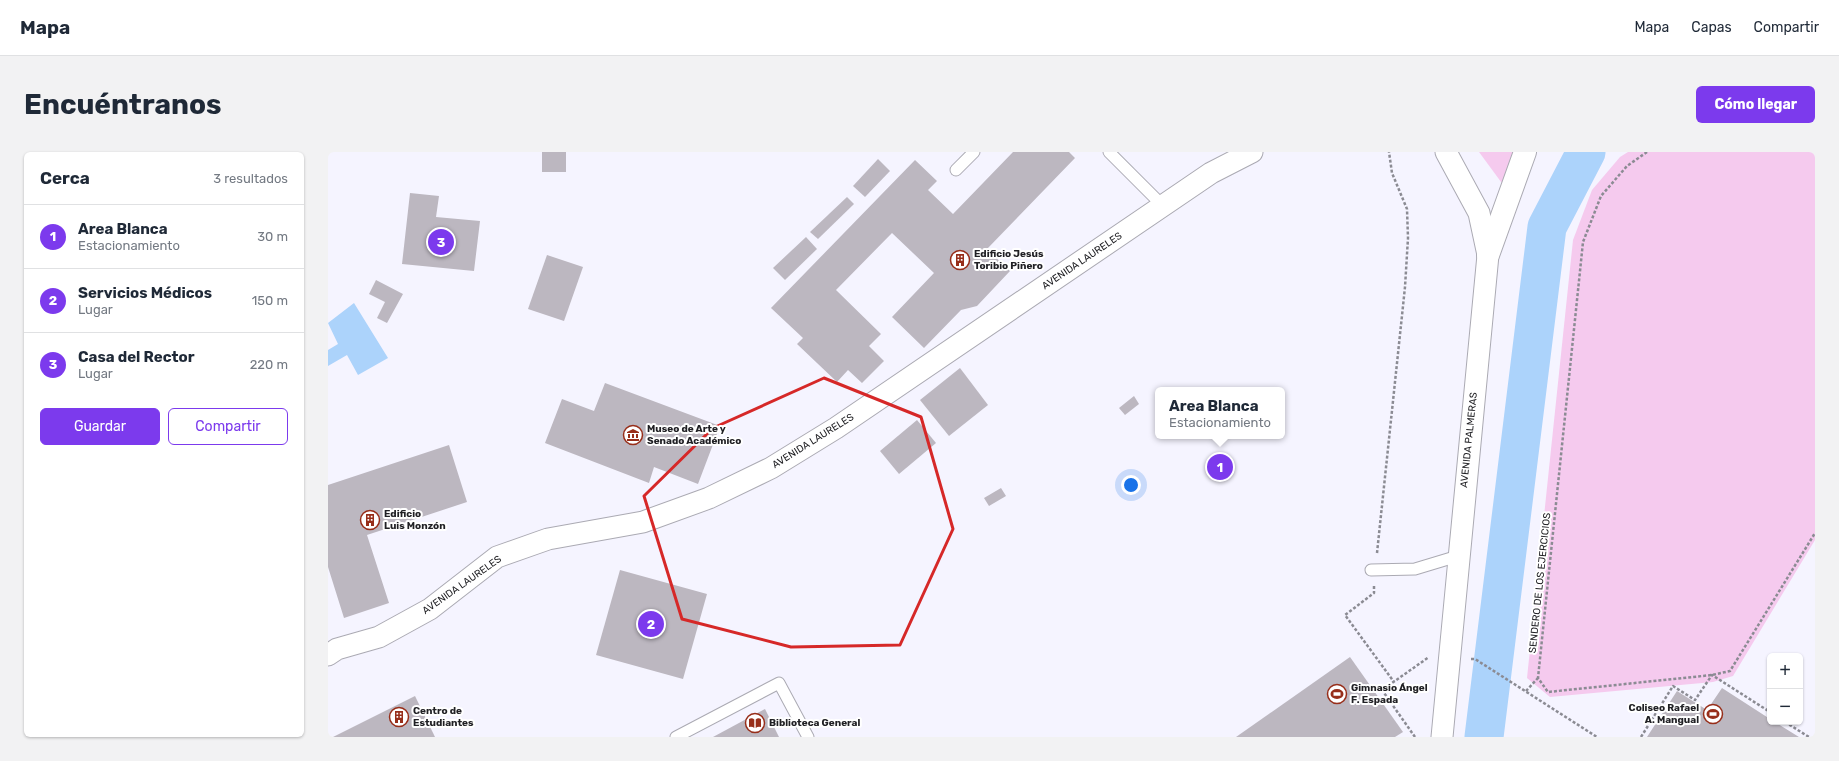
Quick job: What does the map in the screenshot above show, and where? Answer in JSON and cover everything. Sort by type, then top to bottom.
[{"type":"highway","points":[[1488,255],[1524,152]]},
{"type":"street","name":"AVENIDA LAURELES","points":[[331,649],[379,637],[430,609],[497,557],[548,540],[643,522],[709,498],[771,468],[836,428],[1211,173],[1252,152]]},
{"type":"street","name":"AVENIDA PALMERAS","points":[[1442,737],[1458,556],[1488,255],[1479,213],[1446,152]]},
{"type":"lane","points":[[956,170],[974,152]]},
{"type":"lane","points":[[1109,152],[1163,206]]},
{"type":"lane","points":[[1373,570],[1415,569],[1458,556]]},
{"type":"lane","points":[[676,737],[778,683],[808,737]]},
{"type":"path","points":[[1389,152],[1392,173],[1407,209],[1408,238],[1405,287],[1373,570],[1374,593],[1345,615],[1394,682]]},
{"type":"path","name":"SENDERO DE LOS EJERCICIOS","points":[[1538,678],[1583,242],[1601,196],[1627,166],[1647,152]]},
{"type":"path","points":[[1526,691],[1538,678],[1548,692],[1712,675],[1730,671],[1815,533]]},
{"type":"path","points":[[1415,737],[1382,690],[1429,657],[1475,660],[1597,737]]},
{"type":"path","points":[[1712,675],[1767,710]]},
{"type":"path","points":[[1641,737],[1673,686],[1695,700],[1712,675]]},
{"type":"path","points":[[1790,725],[1809,737]]},
{"type":"highlighted area","points":[[824,378],[921,417],[953,529],[900,645],[791,647],[682,619],[644,496],[713,428]]},
{"type":"shaded area","points":[[1479,152],[1515,152],[1504,186]]},
{"type":"shaded area","points":[[1628,152],[1815,152],[1815,540],[1733,676],[1713,682],[1550,697],[1527,678],[1573,240],[1592,190],[1620,157]]},
{"type":"water","points":[[354,303],[388,358],[358,375],[347,355],[328,366],[328,350],[338,344],[328,323]]},
{"type":"building","points":[[542,152],[566,152],[566,172],[542,172]]},
{"type":"building","name":"Edificio Jesús Toribio Piñero","points":[[1013,152],[1069,152],[1075,158],[987,249],[1010,271],[977,306],[961,310],[924,348],[892,317],[934,273],[892,233],[836,290],[881,334],[869,346],[884,361],[862,383],[848,370],[837,382],[797,344],[803,338],[771,308],[915,160],[937,181],[928,190],[953,214]]},
{"type":"building","points":[[878,159],[890,171],[865,197],[853,186]]},
{"type":"building","points":[[410,193],[439,196],[436,217],[480,221],[474,271],[402,264]]},
{"type":"building","points":[[847,197],[854,204],[818,239],[810,232]]},
{"type":"building","points":[[806,237],[817,249],[785,280],[773,268]]},
{"type":"building","points":[[547,255],[583,267],[564,321],[528,309]]},
{"type":"building","points":[[376,280],[403,294],[387,323],[377,318],[385,302],[369,294]]},
{"type":"building","points":[[960,368],[988,405],[949,436],[920,400]]},
{"type":"building","name":"Museo de Arte y Senado Académico","points":[[605,383],[720,426],[698,484],[654,467],[649,483],[545,443],[562,399],[594,411]]},
{"type":"building","points":[[1134,396],[1139,404],[1125,415],[1119,408]]},
{"type":"building","points":[[917,420],[936,443],[899,474],[880,451]]},
{"type":"building","name":"Edificio Luis Monzón","points":[[449,445],[467,502],[367,535],[389,603],[344,618],[328,567],[328,485]]},
{"type":"building","points":[[1001,488],[1006,496],[989,506],[984,498]]},
{"type":"building","points":[[620,570],[707,594],[683,679],[596,655]]},
{"type":"building","name":"Gimnasio Ángel F. Espada","points":[[1350,657],[1403,732],[1395,737],[1236,737]]},
{"type":"building","name":"Coliseo Rafael A. Mangual","points":[[1722,688],[1767,717],[1767,725],[1780,725],[1799,737],[1647,737],[1677,691],[1707,710]]},
{"type":"building","name":"Centro de Estudiantes","points":[[415,696],[435,737],[333,737]]},
{"type":"building","name":"Biblioteca General","points":[[765,709],[779,737],[713,737]]},
{"type":"waterway","points":[[1484,737],[1547,227],[1586,152]]},
{"type":"place","name":"Casa del Rector","points":[[441,242]]},
{"type":"place","name":"Edificio Jesús Toribio Piñero","points":[[960,260]]},
{"type":"place","name":"Museo de Arte y Senado Académico","points":[[633,435]]},
{"type":"place","name":"Area Blanca","points":[[1220,467]]},
{"type":"place","name":"Edificio Luis Monzón","points":[[370,520]]},
{"type":"place","name":"Servicios Médicos","points":[[651,624]]},
{"type":"place","name":"Gimnasio Ángel F. Espada","points":[[1337,694]]},
{"type":"place","name":"Coliseo Rafael A. Mangual","points":[[1713,714]]},
{"type":"place","name":"Centro de Estudiantes","points":[[399,717]]},
{"type":"place","name":"Biblioteca General","points":[[755,723]]}]
